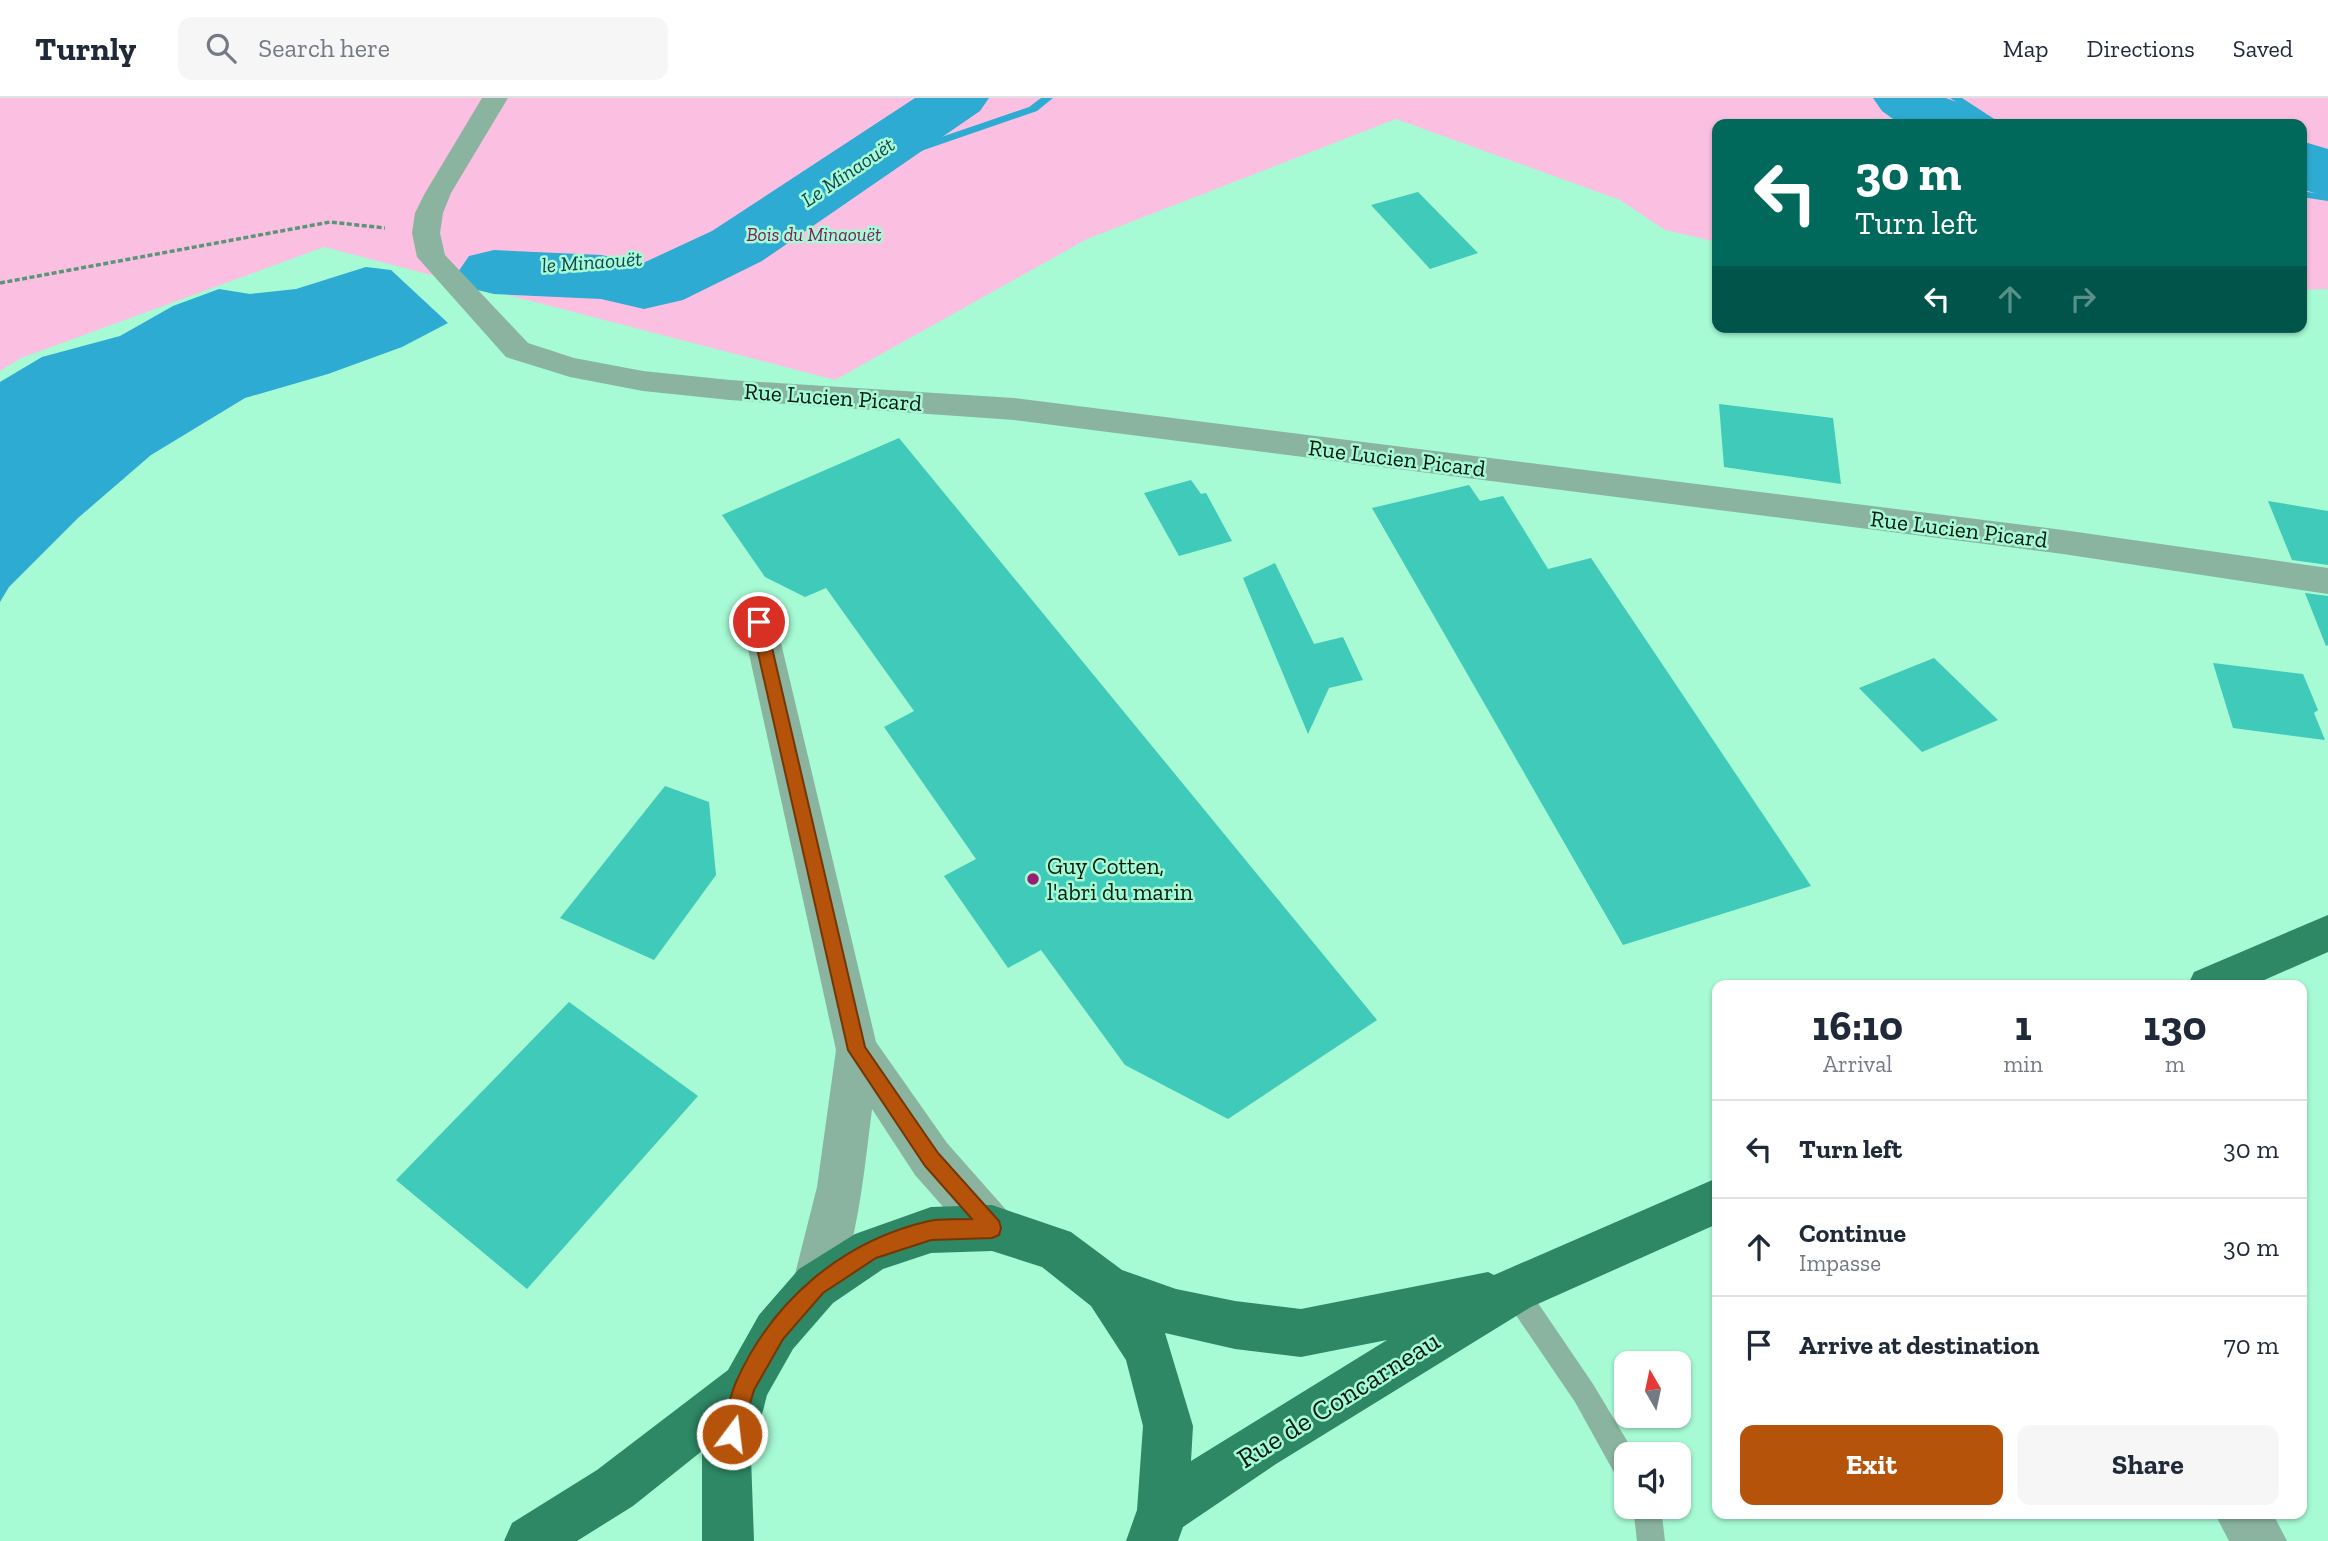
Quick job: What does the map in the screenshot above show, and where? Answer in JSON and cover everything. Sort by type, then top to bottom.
[{"type":"main road","points":[[2220,980],[2328,933]]},
{"type":"main road","name":"Rue de Concarneau","points":[[1157,1526],[1258,1446],[1514,1290],[1712,1203]]},
{"type":"main road","points":[[728,1541],[726,1457],[745,1387],[776,1332],[816,1286],[871,1250],[931,1230],[992,1228],[1055,1248],[1108,1289],[1148,1350],[1168,1426],[1157,1526]]},
{"type":"main road","name":"Rue de Concarneau","points":[[1108,1289],[1176,1313],[1235,1325],[1301,1333],[1514,1290]]},
{"type":"main road","points":[[530,1541],[615,1488],[745,1387]]},
{"type":"street","points":[[428,245],[429,214],[438,193],[495,98]]},
{"type":"street","name":"Rue Lucien Picard","points":[[428,245],[481,313],[517,350],[570,367],[643,381],[1014,409],[2063,542],[2328,581]]},
{"type":"street","points":[[759,622],[857,1050],[840,1187],[816,1286]]},
{"type":"street","points":[[857,1050],[931,1159],[992,1228]]},
{"type":"street","points":[[2245,1519],[2260,1541]]},
{"type":"lane","points":[[1514,1290],[1584,1393],[1614,1445]]},
{"type":"lane","points":[[1648,1519],[1651,1541]]},
{"type":"path","points":[[0,283],[330,222],[428,245]]},
{"type":"green space","name":"Bois du Minaouët","points":[[0,98],[2328,98],[2328,289],[2307,290],[2307,119],[1712,119],[1712,241],[1665,230],[1620,200],[1396,119],[1087,239],[835,380],[324,247],[21,358],[0,371]]},
{"type":"water","points":[[366,267],[391,270],[448,323],[402,347],[328,374],[245,398],[151,455],[78,518],[9,587],[0,602],[0,382],[42,357],[120,336],[173,306],[219,289],[250,294],[296,289]]},
{"type":"building","points":[[1418,192],[1478,253],[1430,269],[1371,205]]},
{"type":"building","points":[[1719,404],[1833,418],[1841,484],[1724,467]]},
{"type":"building","points":[[899,438],[1377,1020],[1228,1119],[1125,1065],[1041,950],[1008,968],[944,876],[976,859],[884,727],[914,711],[826,588],[805,597],[765,577],[722,515]]},
{"type":"building","points":[[1191,480],[1201,494],[1206,493],[1232,541],[1179,556],[1144,493]]},
{"type":"building","points":[[1469,485],[1480,501],[1503,496],[1548,569],[1591,558],[1811,886],[1623,945],[1372,508]]},
{"type":"building","points":[[2268,501],[2328,511],[2328,565],[2292,560]]},
{"type":"building","points":[[1275,563],[1314,644],[1343,637],[1363,680],[1329,688],[1308,734],[1243,578]]},
{"type":"building","points":[[2305,593],[2328,596],[2326,646]]},
{"type":"building","points":[[1934,658],[1998,720],[1922,752],[1859,688]]},
{"type":"building","points":[[2213,663],[2303,674],[2318,710],[2314,713],[2325,740],[2233,728]]},
{"type":"building","points":[[665,786],[709,802],[716,875],[654,960],[560,918]]},
{"type":"building","points":[[569,1002],[698,1096],[527,1289],[396,1180]]},
{"type":"waterway","name":"le Minaouët","points":[[494,272],[601,277],[644,286],[658,284],[737,246],[958,98]]},
{"type":"waterway","name":"le Minaouët","points":[[510,288],[576,288],[643,282],[689,269],[788,221],[823,195],[847,166],[867,158],[917,149],[1033,109],[1048,98]]},
{"type":"waterway","name":"Le Minaouët","points":[[1904,98],[1928,115],[1940,119]]},
{"type":"waterway","name":"le Minaouët","points":[[1955,98],[1989,119]]},
{"type":"waterway","name":"Le Minaouët","points":[[2307,165],[2328,177]]},
{"type":"waterway","name":"le Minaouët","points":[[2307,195],[2328,198]]},
{"type":"place","name":"Guy Cotten, l'abri du marin","points":[[1033,879]]},
{"type":"route","points":[[732,1434],[745,1387],[776,1332],[816,1286],[871,1250],[931,1230],[992,1228],[931,1159],[857,1050],[759,622]]}]
